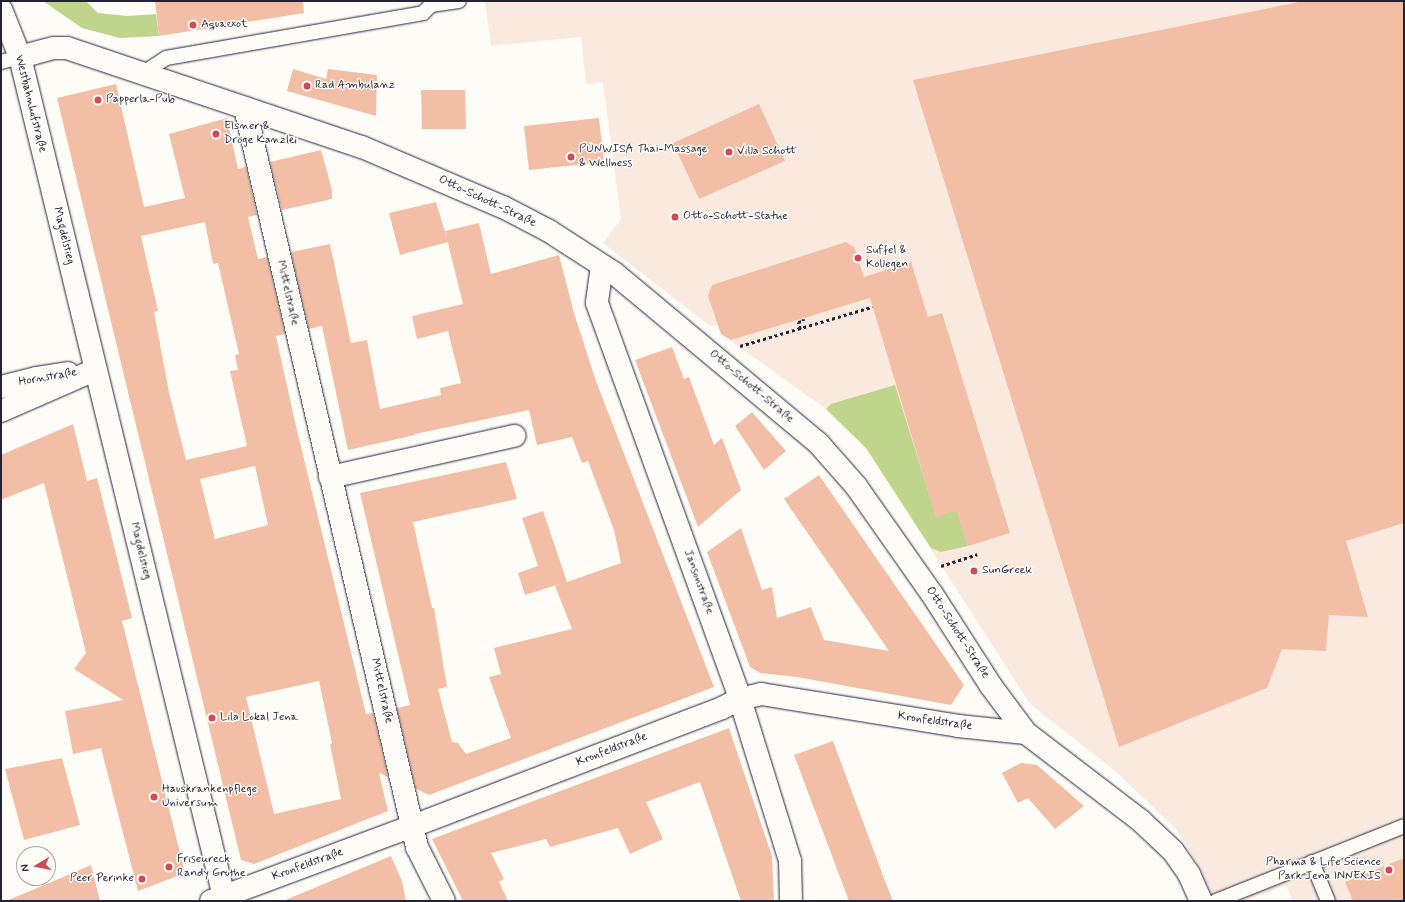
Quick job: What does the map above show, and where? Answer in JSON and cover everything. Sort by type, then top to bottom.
[{"type":"street","name":"Westbahnhofstraße","points":[[1,9],[10,60],[54,201]]},
{"type":"street","name":"Otto-Schott-Straße","points":[[10,60],[54,48],[67,48],[362,147],[503,207],[549,231],[614,274],[819,444],[856,486],[918,573],[991,686],[1026,733],[1142,821],[1173,851],[1189,874],[1201,901]]},
{"type":"street","name":"Mittelstraße","points":[[245,108],[417,847],[444,901]]},
{"type":"street","name":"Magdelstieg","points":[[54,201],[220,899]]},
{"type":"street","name":"Jansonstraße","points":[[602,266],[597,303],[740,699],[790,861],[791,901]]},
{"type":"street","points":[[1,410],[95,370]]},
{"type":"street","name":"Hornstraße","points":[[1,387],[36,378],[95,370]]},
{"type":"street","points":[[330,477],[514,436]]},
{"type":"street","name":"Kronfeldstraße","points":[[220,899],[715,711],[740,699],[762,694],[958,726],[1026,733]]},
{"type":"lane","points":[[143,73],[166,58],[423,13],[431,3],[459,1]]},
{"type":"lane","points":[[1216,901],[1404,826]]},
{"type":"lane","points":[[1312,862],[1328,901]]},
{"type":"path","points":[[712,354],[872,307]]},
{"type":"path","points":[[800,329],[798,322],[803,321],[803,319]]},
{"type":"path","points":[[918,573],[977,554]]},
{"type":"shaded area","points":[[485,1],[1404,1],[1404,901],[1293,901],[1286,885],[1245,901],[1214,901],[1200,868],[1176,829],[1115,771],[1030,704],[866,448],[826,409],[721,334],[718,325],[710,326],[603,243],[621,219],[603,82],[586,84],[581,37],[491,46]]},
{"type":"green space","points":[[43,1],[86,1],[98,13],[127,16],[156,14],[159,36],[120,38],[82,28]]},
{"type":"green space","points":[[895,385],[936,516],[957,510],[968,546],[941,552],[931,548],[866,448],[826,409],[831,404]]},
{"type":"building","name":"Aquaexot","points":[[155,1],[303,1],[304,13],[159,36]]},
{"type":"building","points":[[1304,1],[1404,1],[1404,523],[1346,541],[1368,617],[1329,615],[1326,651],[1282,649],[1267,688],[1119,747],[913,80]]},
{"type":"building","points":[[293,69],[326,79],[328,69],[377,75],[376,116],[287,91]]},
{"type":"building","points":[[116,84],[144,207],[185,198],[169,134],[227,118],[238,169],[246,167],[257,215],[248,217],[258,259],[267,257],[285,334],[276,336],[295,422],[366,714],[373,713],[388,777],[379,773],[388,811],[254,864],[241,860],[57,98]],"holes":[[[205,222],[213,264],[218,263],[239,354],[235,355],[238,370],[230,371],[247,446],[186,460],[169,392],[154,312],[158,311],[141,236]],[[255,466],[268,525],[215,539],[200,479]],[[319,681],[332,743],[330,744],[341,799],[274,814],[246,697]]]},
{"type":"building","points":[[421,90],[465,90],[466,129],[422,129]]},
{"type":"building","name":"Villa Schott","points":[[759,104],[785,161],[699,199],[673,143]]},
{"type":"building","points":[[599,118],[604,162],[529,170],[524,126]]},
{"type":"building","points":[[321,150],[332,190],[332,199],[282,210],[270,162]]},
{"type":"building","points":[[436,202],[448,242],[400,255],[389,213]]},
{"type":"building","points":[[479,223],[491,274],[559,255],[574,313],[596,381],[714,687],[429,795],[416,789],[397,708],[410,705],[360,493],[506,462],[517,499],[413,522],[432,608],[434,608],[447,687],[438,689],[452,742],[458,743],[466,754],[511,738],[489,677],[501,674],[494,648],[572,629],[555,586],[563,583],[525,595],[518,573],[538,566],[522,518],[543,511],[567,582],[621,563],[614,530],[588,461],[582,463],[572,437],[537,445],[529,410],[348,450],[322,326],[309,329],[291,252],[330,244],[351,343],[367,340],[380,409],[441,395],[440,388],[461,383],[448,331],[417,339],[412,316],[463,304],[445,231]]},
{"type":"building","points":[[846,242],[854,247],[864,277],[911,262],[928,317],[942,313],[1010,533],[968,546],[957,510],[936,517],[870,298],[731,340],[721,334],[708,296],[712,285]]},
{"type":"building","points":[[672,347],[684,379],[689,377],[714,445],[722,438],[741,490],[698,527],[635,360]]},
{"type":"building","points":[[752,412],[786,451],[764,470],[735,426]]},
{"type":"building","points":[[73,424],[87,481],[97,478],[132,618],[122,621],[185,873],[138,891],[101,748],[73,754],[65,711],[123,700],[74,669],[86,653],[44,483],[1,500],[1,455]]},
{"type":"building","points":[[819,475],[964,685],[951,705],[797,677],[760,673],[750,667],[707,552],[741,528],[762,590],[772,587],[777,618],[811,607],[824,640],[889,651],[784,499]]},
{"type":"building","points":[[729,728],[772,856],[774,901],[741,901],[700,782],[646,802],[663,839],[630,854],[618,828],[550,847],[546,839],[491,853],[504,879],[499,882],[508,901],[463,901],[432,839]]},
{"type":"building","points":[[833,741],[893,901],[849,901],[794,755]]},
{"type":"building","points":[[62,758],[80,825],[24,840],[5,769]]},
{"type":"building","points":[[1021,763],[1037,765],[1084,806],[1055,829],[1028,798],[1018,803],[1002,773]]},
{"type":"building","points":[[391,856],[402,881],[406,901],[283,901]]},
{"type":"building","name":"Pharma & Life Science Park Jena INNEXIS","points":[[1404,858],[1404,901],[1353,901],[1345,882]]},
{"type":"building","points":[[91,865],[100,901],[6,901],[42,886],[56,886],[56,880]]},
{"type":"place","name":"Aquaexot","points":[[193,25]]},
{"type":"place","name":"Rad Ambulanz","points":[[307,86]]},
{"type":"place","name":"Papperla-Pub","points":[[98,100]]},
{"type":"place","name":"Elsner & Dröge Kanzlei","points":[[216,134]]},
{"type":"place","name":"Villa Schott","points":[[729,152]]},
{"type":"place","name":"PUNWISA Thai-Massage & Wellness","points":[[571,157]]},
{"type":"place","name":"Otto-Schott-Statue","points":[[675,217]]},
{"type":"place","name":"Suffel & Kollegen","points":[[858,258]]},
{"type":"place","name":"SunGreek","points":[[974,571]]},
{"type":"place","name":"Lila Lokal Jena","points":[[212,718]]},
{"type":"place","name":"Hauskrankenpflege Universum","points":[[154,797]]},
{"type":"place","name":"Friseureck Randy Grothe","points":[[169,867]]},
{"type":"place","name":"Pharma & Life Science Park Jena INNEXIS","points":[[1389,870]]},
{"type":"place","name":"Peer Perinke","points":[[142,879]]}]
